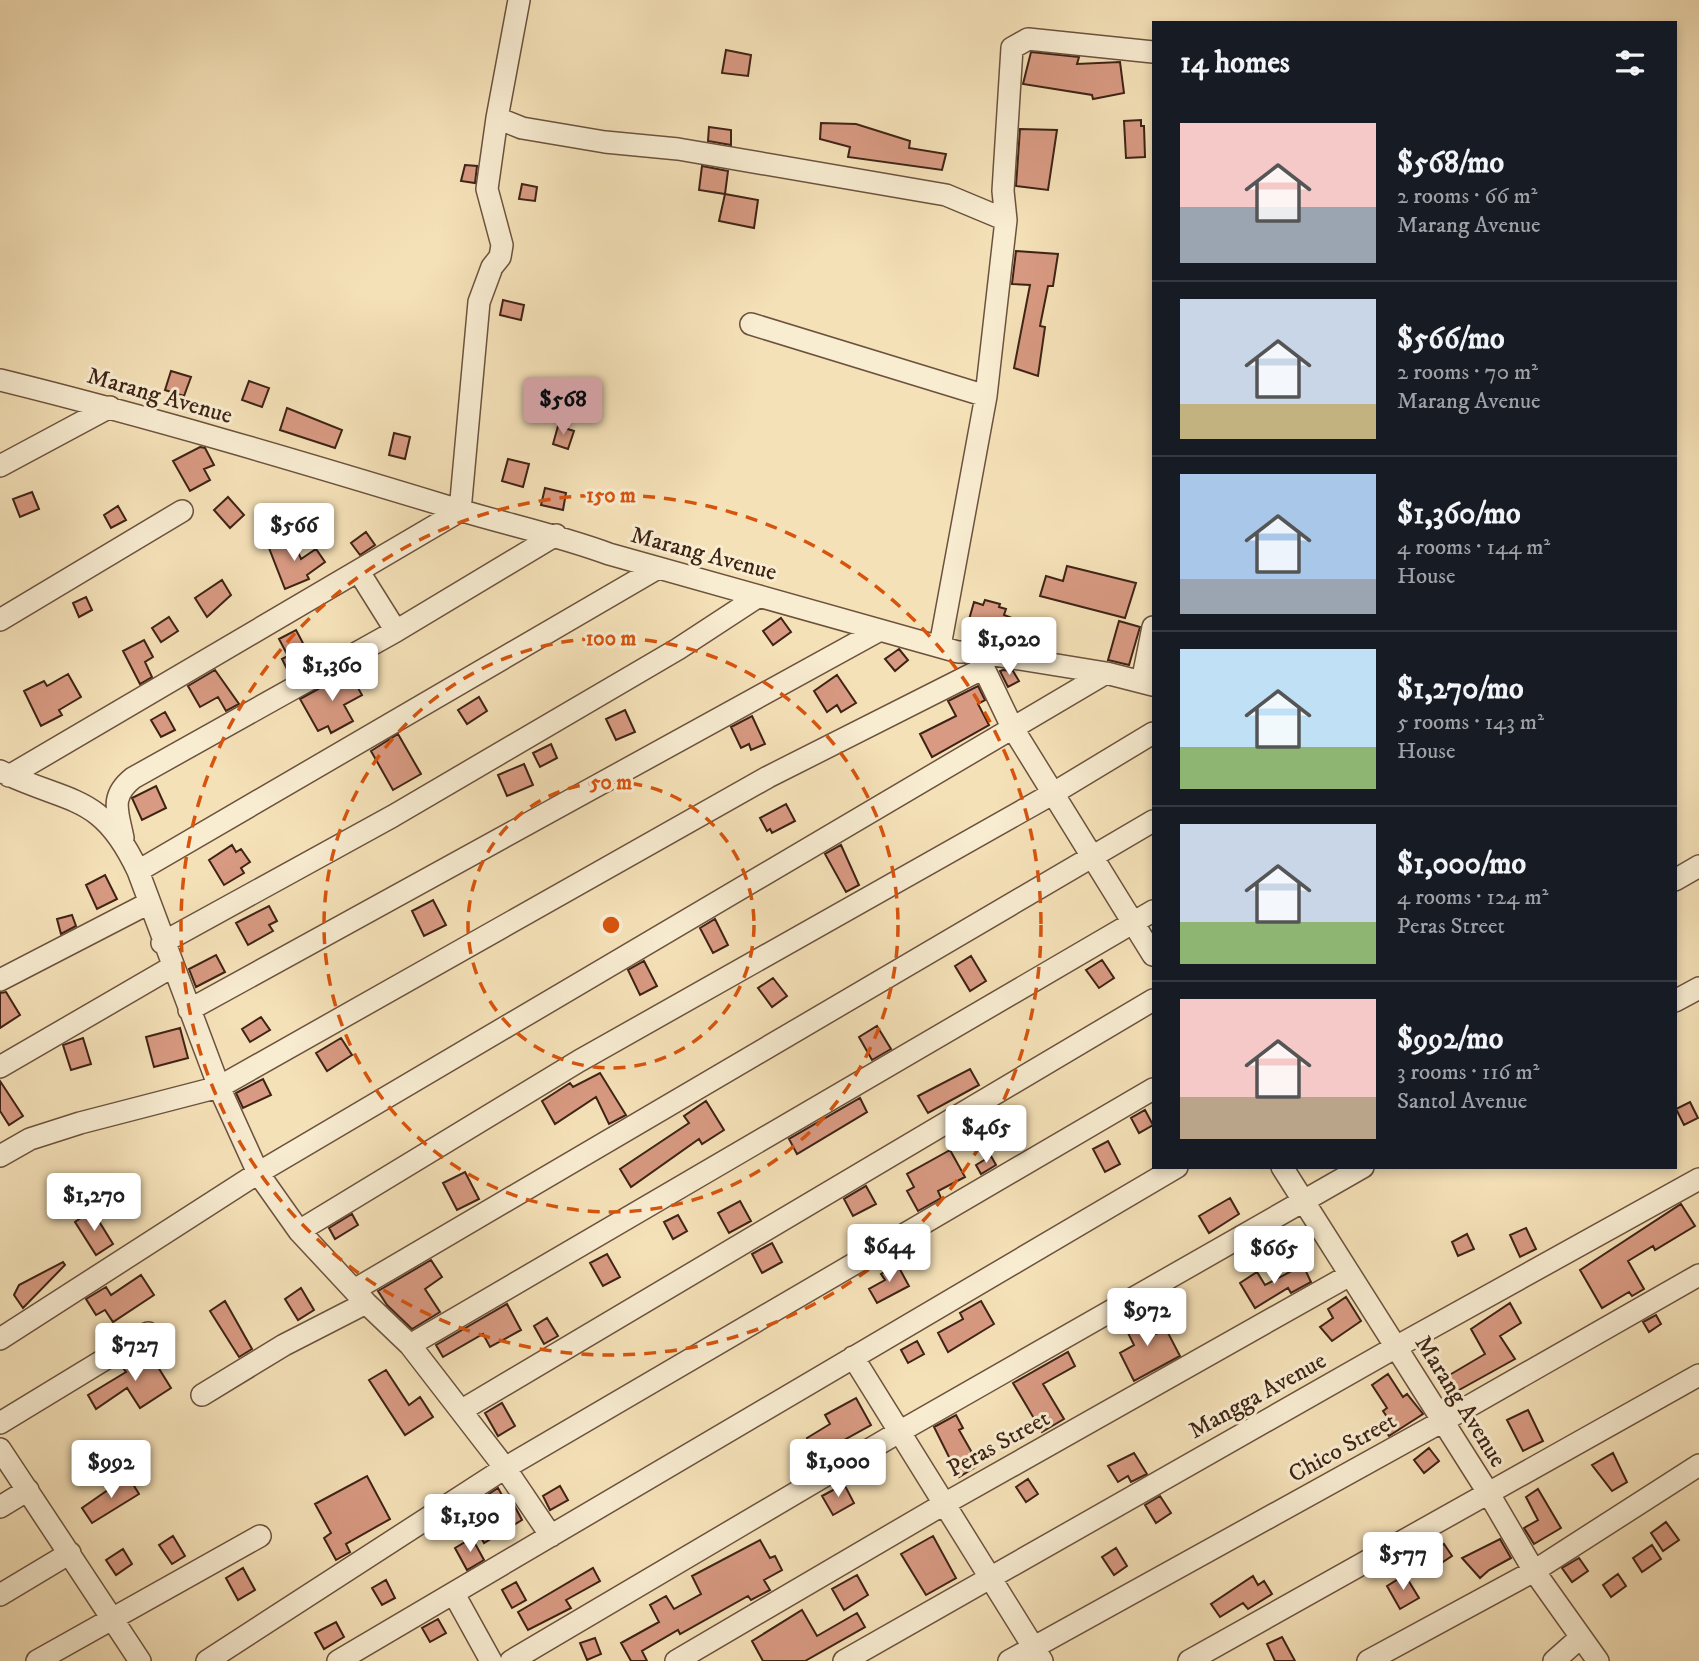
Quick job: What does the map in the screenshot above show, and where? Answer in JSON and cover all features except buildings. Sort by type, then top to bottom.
[{"type":"street","points":[[5,773],[359,572],[460,510],[479,303],[485,282],[500,257],[502,245],[487,189],[519,0]]},
{"type":"street","points":[[940,646],[986,396],[1006,220],[1003,191],[1011,56],[1015,45],[1028,39],[1152,52]]},
{"type":"street","points":[[497,118],[522,128],[678,149],[946,195],[1006,220]]},
{"type":"street","points":[[751,324],[986,396]]},
{"type":"street","name":"Marang Avenue","points":[[0,380],[110,407],[460,510],[556,535],[609,554],[940,646],[979,660],[1106,673],[1148,683]]},
{"type":"street","points":[[0,466],[110,407]]},
{"type":"street","points":[[0,620],[182,511]]},
{"type":"street","points":[[122,838],[116,797],[119,790],[133,778],[396,631],[556,535]]},
{"type":"street","points":[[138,871],[658,568]]},
{"type":"street","points":[[359,572],[396,631]]},
{"type":"street","points":[[162,943],[393,816],[678,649],[759,596]]},
{"type":"street","points":[[189,1010],[880,630]]},
{"type":"street","points":[[1148,683],[1152,638]]},
{"type":"street","points":[[0,1156],[30,1139],[80,1123],[219,1087],[979,660],[1012,727],[1152,954]]},
{"type":"street","points":[[0,1339],[258,1173],[1106,673]]},
{"type":"street","points":[[299,1231],[579,1061],[1052,794],[1152,734]]},
{"type":"street","points":[[5,773],[85,805],[104,818],[122,838],[138,871],[162,943],[219,1087],[258,1173],[299,1231],[360,1297],[410,1345],[505,1468],[551,1536]]},
{"type":"street","points":[[202,1395],[360,1297],[1152,822]]},
{"type":"street","points":[[1677,879],[1699,866]]},
{"type":"street","points":[[0,981],[149,903]]},
{"type":"street","points":[[410,1345],[1152,912]]},
{"type":"street","points":[[0,1067],[172,967]]},
{"type":"street","points":[[1677,1000],[1699,988]]},
{"type":"street","points":[[462,1410],[1152,1001]]},
{"type":"street","points":[[207,1661],[505,1468],[1152,1090]]},
{"type":"street","points":[[338,1661],[1174,1169]]},
{"type":"street","name":"Marang Avenue","points":[[1283,1169],[1348,1276],[1396,1346],[1489,1494],[1534,1571],[1598,1661]]},
{"type":"street","points":[[511,1661],[899,1432],[1360,1169]]},
{"type":"street","name":"Mangga Avenue","points":[[844,1661],[1396,1346],[1699,1179]]},
{"type":"street","name":"Chico Street","points":[[1009,1661],[1037,1654],[1699,1275]]},
{"type":"street","name":"Peras Street","points":[[677,1661],[944,1504],[1348,1276]]},
{"type":"street","points":[[0,1423],[148,1333]]},
{"type":"street","points":[[853,1357],[1037,1654]]},
{"type":"street","points":[[1189,1661],[1699,1375]]},
{"type":"street","points":[[0,1449],[140,1661]]},
{"type":"street","points":[[1368,1661],[1534,1571],[1699,1465]]},
{"type":"street","points":[[0,1507],[28,1490]]},
{"type":"street","points":[[37,1661],[111,1617],[260,1536]]},
{"type":"street","points":[[0,1595],[69,1553]]},
{"type":"street","points":[[454,1594],[491,1661]]},
{"type":"street","points":[[1553,1661],[1581,1637]]}]
